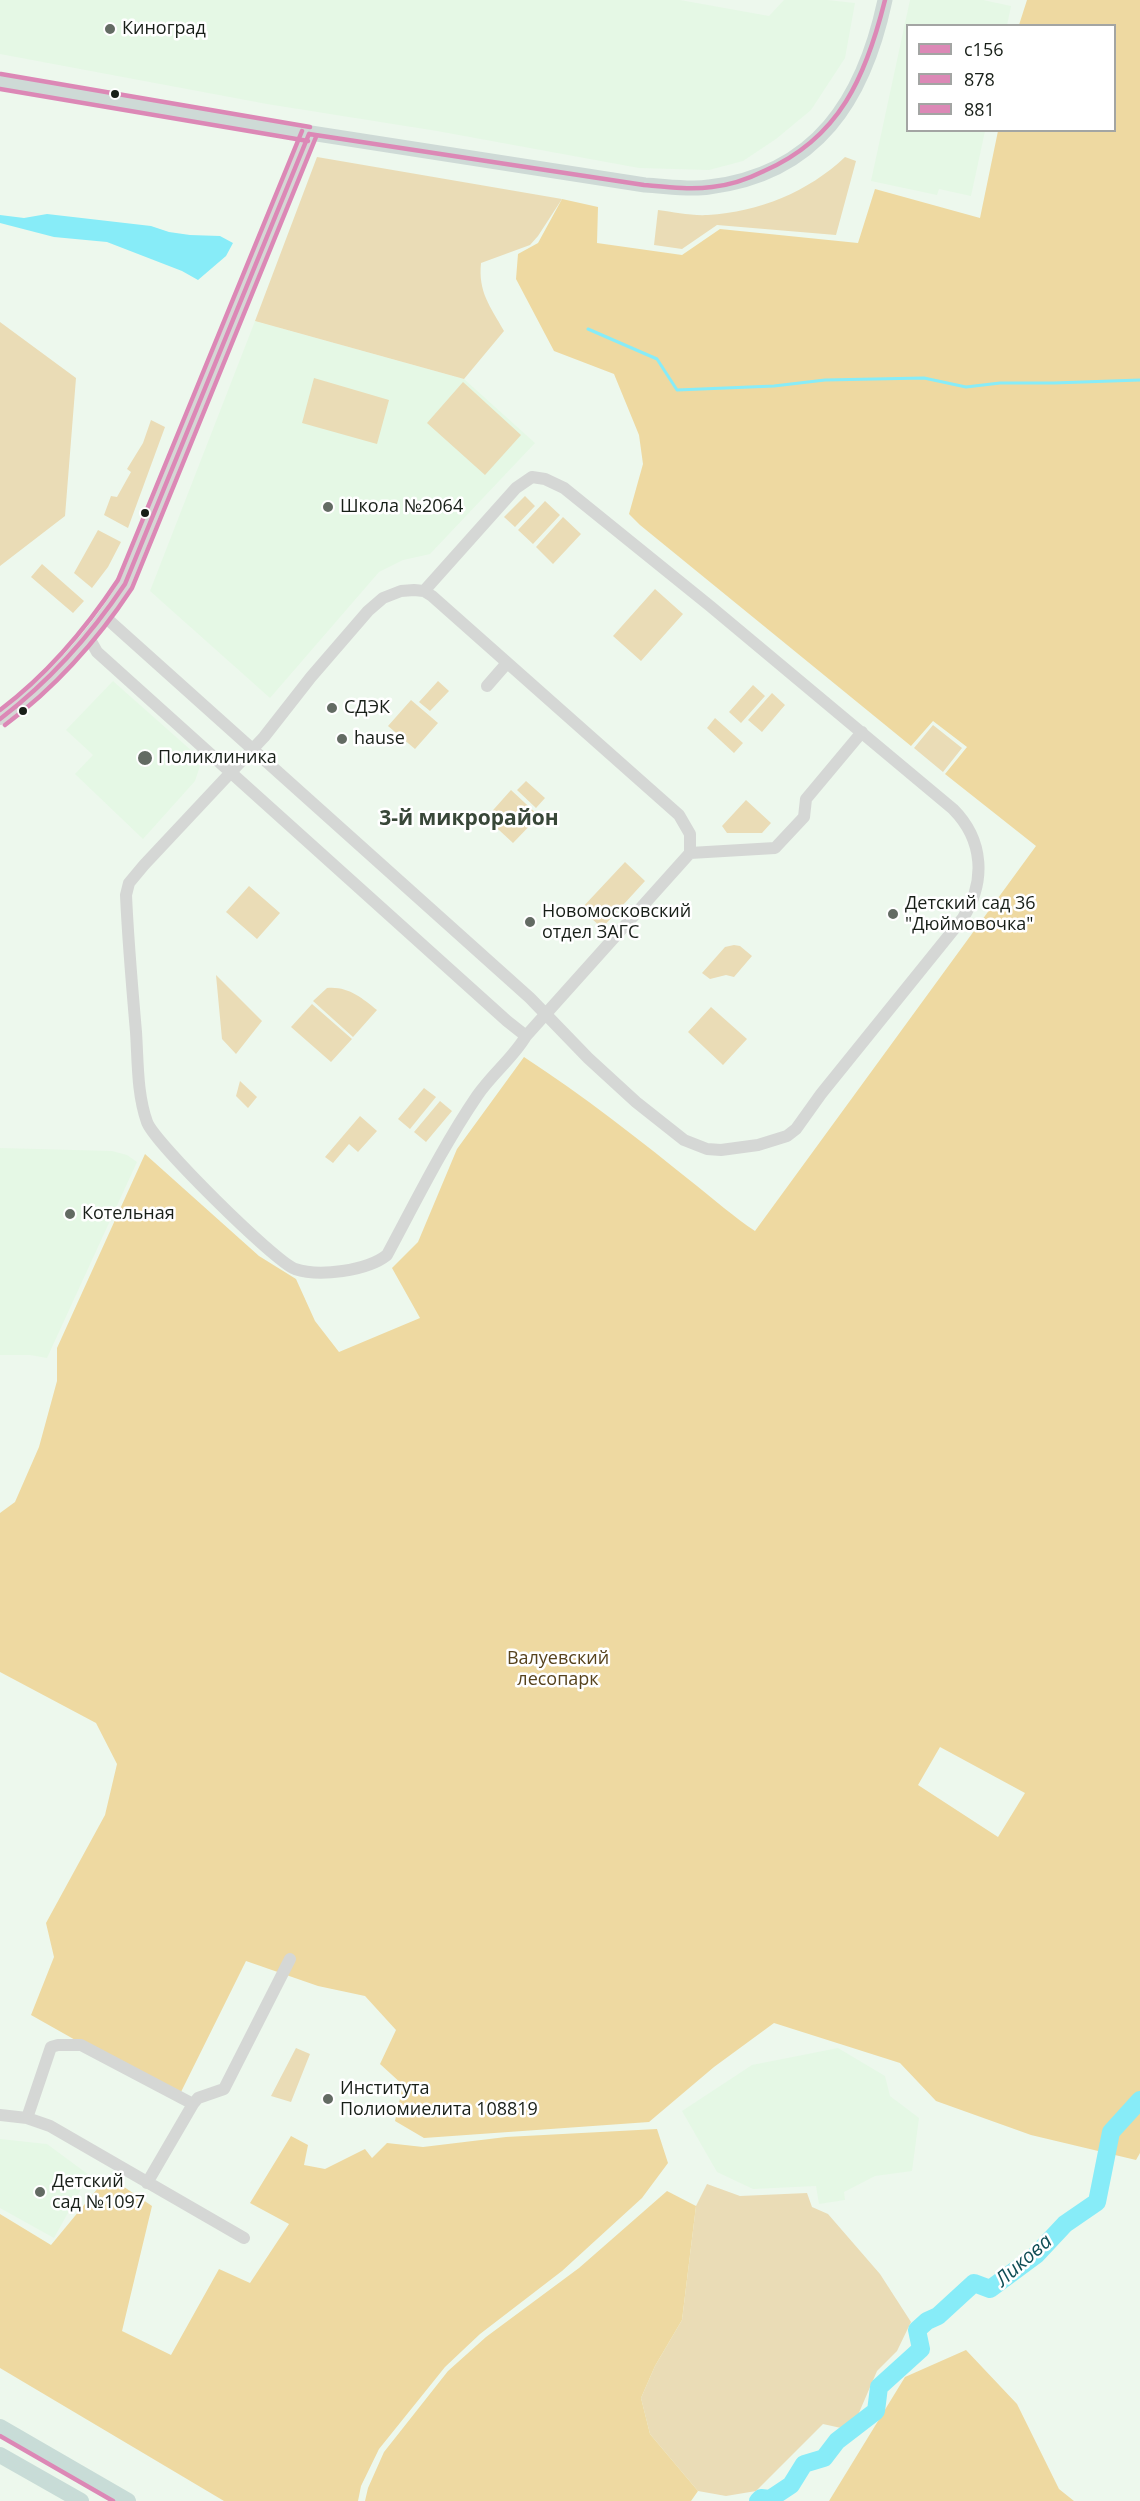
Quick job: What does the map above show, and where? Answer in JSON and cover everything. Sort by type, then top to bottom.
[{"type":"highway","points":[[0,2427],[128,2501]]},
{"type":"highway","points":[[0,2455],[81,2501]]},
{"type":"main road","points":[[0,81],[309,134],[645,185],[707,188],[738,182],[766,172],[789,160],[820,138],[834,123],[854,93],[872,55],[885,0]]},
{"type":"street","points":[[0,719],[46,682],[88,636],[104,615],[134,566],[175,458],[309,134]]},
{"type":"street","points":[[104,615],[546,1014],[628,1095],[659,1122],[684,1140],[707,1149],[741,1151],[777,1140],[796,1129],[821,1094],[963,918],[974,901],[979,872],[978,856],[970,830],[953,809],[862,732],[607,522],[558,484],[545,478],[532,477],[516,488],[424,591]]},
{"type":"street","points":[[401,591],[424,591],[507,663],[679,815],[690,834],[690,853],[526,1036],[516,1052],[487,1082],[450,1137],[387,1255],[372,1264],[324,1273],[297,1269],[272,1253],[153,1133],[142,1106],[140,1090],[127,924],[129,883],[252,749],[377,602],[401,591]]},
{"type":"street","points":[[88,636],[96,652],[526,1036]]},
{"type":"street","points":[[487,686],[507,663]]},
{"type":"street","points":[[690,853],[775,848],[804,817],[806,799],[862,732]]},
{"type":"street","points":[[147,2183],[193,2104],[198,2098],[224,2089],[290,1959]]},
{"type":"street","points":[[27,2118],[51,2047],[58,2045],[81,2045],[193,2104]]},
{"type":"street","points":[[0,2115],[27,2118],[50,2126],[244,2238]]},
{"type":"shaded area","points":[[0,0],[680,0],[769,16],[784,0],[827,0],[855,3],[845,58],[811,110],[776,139],[743,161],[709,170],[639,168],[437,131],[267,104],[0,54]]},
{"type":"shaded area","points":[[910,0],[983,0],[1011,6],[1007,24],[906,24],[906,132],[985,132],[971,196],[939,189],[937,195],[871,181]]},
{"type":"shaded area","points":[[317,157],[562,199],[530,245],[481,263],[483,291],[504,331],[464,379],[255,321]]},
{"type":"shaded area","points":[[845,157],[856,161],[836,235],[717,225],[682,249],[654,245],[658,210],[708,215],[764,205],[799,190]]},
{"type":"shaded area","name":"Школа №2064","points":[[255,321],[464,379],[535,443],[430,554],[403,560],[379,572],[270,698],[150,591]]},
{"type":"shaded area","points":[[0,322],[76,378],[65,516],[0,566]]},
{"type":"shaded area","points":[[314,378],[389,400],[377,444],[302,423]]},
{"type":"shaded area","points":[[463,382],[521,435],[485,475],[427,423]]},
{"type":"shaded area","points":[[151,420],[165,427],[128,528],[104,515],[111,496],[117,497],[131,472],[127,469],[143,443]]},
{"type":"shaded area","points":[[525,496],[535,506],[515,527],[504,517]]},
{"type":"shaded area","points":[[545,501],[560,515],[533,544],[518,530]]},
{"type":"shaded area","points":[[563,517],[581,534],[553,564],[536,547]]},
{"type":"shaded area","points":[[98,530],[121,542],[108,567],[92,588],[74,573]]},
{"type":"shaded area","points":[[42,564],[84,601],[73,613],[31,577]]},
{"type":"shaded area","points":[[655,589],[683,614],[641,661],[613,636]]},
{"type":"shaded area","name":"Поликлиника","points":[[113,681],[202,760],[195,781],[143,839],[75,774],[93,755],[66,730]]},
{"type":"shaded area","points":[[438,681],[449,691],[430,711],[419,702]]},
{"type":"shaded area","points":[[753,685],[765,696],[741,723],[729,712]]},
{"type":"shaded area","points":[[772,693],[785,705],[762,732],[748,720]]},
{"type":"shaded area","points":[[411,700],[438,723],[415,749],[388,726]]},
{"type":"shaded area","points":[[715,718],[743,743],[734,753],[707,728]]},
{"type":"shaded area","points":[[933,725],[962,748],[943,772],[914,748]]},
{"type":"shaded area","points":[[526,781],[545,798],[536,808],[517,790]]},
{"type":"shaded area","points":[[511,790],[539,816],[513,843],[486,818]]},
{"type":"shaded area","points":[[746,800],[771,823],[762,833],[727,833],[722,826]]},
{"type":"shaded area","points":[[625,862],[645,881],[602,928],[581,909]]},
{"type":"shaded area","points":[[249,886],[280,913],[257,939],[226,912]]},
{"type":"shaded area","points":[[740,946],[752,956],[734,977],[726,975],[710,979],[702,973],[725,947]]},
{"type":"shaded area","points":[[216,975],[262,1021],[236,1054],[222,1039]]},
{"type":"shaded area","points":[[327,988],[348,991],[377,1010],[353,1037],[313,1001]]},
{"type":"shaded area","points":[[312,1004],[352,1039],[331,1062],[291,1027]]},
{"type":"shaded area","points":[[711,1007],[747,1039],[723,1065],[688,1032]]},
{"type":"shaded area","points":[[240,1081],[257,1097],[248,1108],[236,1096]]},
{"type":"shaded area","points":[[424,1088],[436,1097],[410,1129],[398,1119]]},
{"type":"shaded area","points":[[440,1101],[452,1111],[426,1142],[414,1132]]},
{"type":"shaded area","points":[[360,1116],[377,1131],[358,1152],[349,1144],[333,1163],[325,1157]]},
{"type":"shaded area","points":[[0,1148],[112,1151],[127,1155],[137,1162],[47,1358],[30,1355],[0,1355]]},
{"type":"shaded area","points":[[296,2048],[310,2054],[291,2102],[271,2096]]},
{"type":"shaded area","points":[[838,2048],[885,2076],[890,2096],[919,2118],[912,2171],[875,2176],[844,2192],[845,2200],[819,2204],[816,2186],[753,2189],[717,2172],[682,2111],[752,2065]]},
{"type":"shaded area","name":"Детский сад №1097","points":[[0,2139],[47,2144],[89,2175],[54,2238],[0,2208]]},
{"type":"shaded area","points":[[707,2184],[740,2196],[807,2193],[812,2207],[828,2214],[880,2274],[911,2322],[897,2351],[877,2371],[858,2415],[841,2428],[823,2424],[756,2491],[726,2496],[698,2491],[650,2434],[641,2398],[655,2366],[682,2320],[696,2206]]},
{"type":"green space","name":"Валуевский лесопарк","points":[[1027,0],[1140,0],[1140,2153],[1136,2160],[1031,2135],[936,2101],[900,2063],[774,2023],[714,2067],[649,2122],[424,2138],[395,2121],[403,2085],[380,2064],[396,2030],[365,1996],[318,1986],[246,1961],[178,2098],[31,2015],[54,1957],[46,1923],[105,1815],[117,1764],[96,1723],[0,1672],[0,1513],[15,1502],[39,1447],[57,1381],[57,1348],[145,1154],[259,1256],[296,1279],[315,1321],[339,1352],[420,1318],[392,1268],[418,1242],[457,1149],[524,1057],[612,1119],[755,1231],[1036,846],[945,774],[967,747],[933,721],[911,746],[629,514],[643,464],[639,435],[614,374],[554,351],[516,279],[518,254],[538,243],[562,199],[598,207],[597,243],[682,255],[720,229],[858,243],[875,189],[980,218],[998,132],[1116,132],[1116,24],[1019,24]],"holes":[[[940,1747],[1025,1793],[998,1837],[918,1785]]]},
{"type":"green space","points":[[657,2129],[668,2163],[642,2198],[562,2271],[480,2334],[445,2367],[379,2449],[361,2486],[358,2501],[224,2501],[0,2368],[0,2214],[51,2245],[108,2176],[152,2206],[122,2331],[171,2355],[219,2269],[250,2283],[289,2224],[250,2203],[291,2136],[308,2145],[304,2165],[325,2169],[365,2149],[372,2158],[387,2143],[423,2147],[506,2137]]},
{"type":"green space","points":[[667,2191],[696,2206],[682,2320],[655,2366],[641,2398],[650,2434],[698,2491],[691,2501],[365,2501],[368,2488],[384,2452],[448,2371],[486,2337],[579,2268]]},
{"type":"green space","points":[[966,2350],[1017,2404],[1059,2489],[1074,2501],[829,2501],[905,2377]]},
{"type":"water","points":[[47,214],[151,226],[190,235],[220,236],[233,243],[226,256],[198,280],[182,271],[107,242],[54,237],[0,223],[0,215],[24,218]]},
{"type":"waterway","points":[[588,329],[657,359],[677,390],[774,386],[825,380],[924,378],[966,387],[1000,383],[1140,380]]},
{"type":"waterway","name":"Ликова","points":[[758,2501],[761,2498],[770,2499],[791,2485],[804,2464],[824,2458],[837,2441],[876,2411],[879,2387],[921,2349],[917,2330],[927,2321],[938,2316],[974,2283],[990,2289],[1036,2255],[1065,2224],[1097,2202],[1111,2132],[1140,2100]]},
{"type":"transit line","name":"с156","points":[[309,134],[644,185],[678,188],[726,185],[752,177],[790,157],[812,141],[831,122],[846,102],[858,79],[869,54],[885,0]]},
{"type":"transit line","name":"881","points":[[1,74],[310,127]]},
{"type":"transit line","name":"878","points":[[0,89],[308,141]]},
{"type":"transit line","name":"881","points":[[0,710],[34,682],[65,650],[118,580],[302,131]]},
{"type":"transit line","name":"с156","points":[[0,719],[36,689],[68,657],[98,622],[125,584],[309,134]]},
{"type":"transit line","name":"878","points":[[5,725],[41,695],[90,645],[132,588],[316,137]]},
{"type":"transit line","name":"878","points":[[0,2436],[113,2501]]},
{"type":"place","name":"Киноград","points":[[110,29]]},
{"type":"place","name":"Школа №2064","points":[[328,507]]},
{"type":"place","name":"СДЭК","points":[[332,708]]},
{"type":"place","name":"hause","points":[[342,739]]},
{"type":"place","name":"Поликлиника","points":[[145,758]]},
{"type":"place","name":"Детский сад 36 \"Дюймовочка\"","points":[[893,914]]},
{"type":"place","name":"Новомосковский отдел ЗАГС","points":[[530,922]]},
{"type":"place","name":"Котельная","points":[[70,1214]]},
{"type":"place","name":"Института Полиомиелита 108819","points":[[328,2099]]},
{"type":"place","name":"Детский сад №1097","points":[[40,2192]]},
{"type":"district","name":"3-й микрорайон","points":[[469,819]]}]
